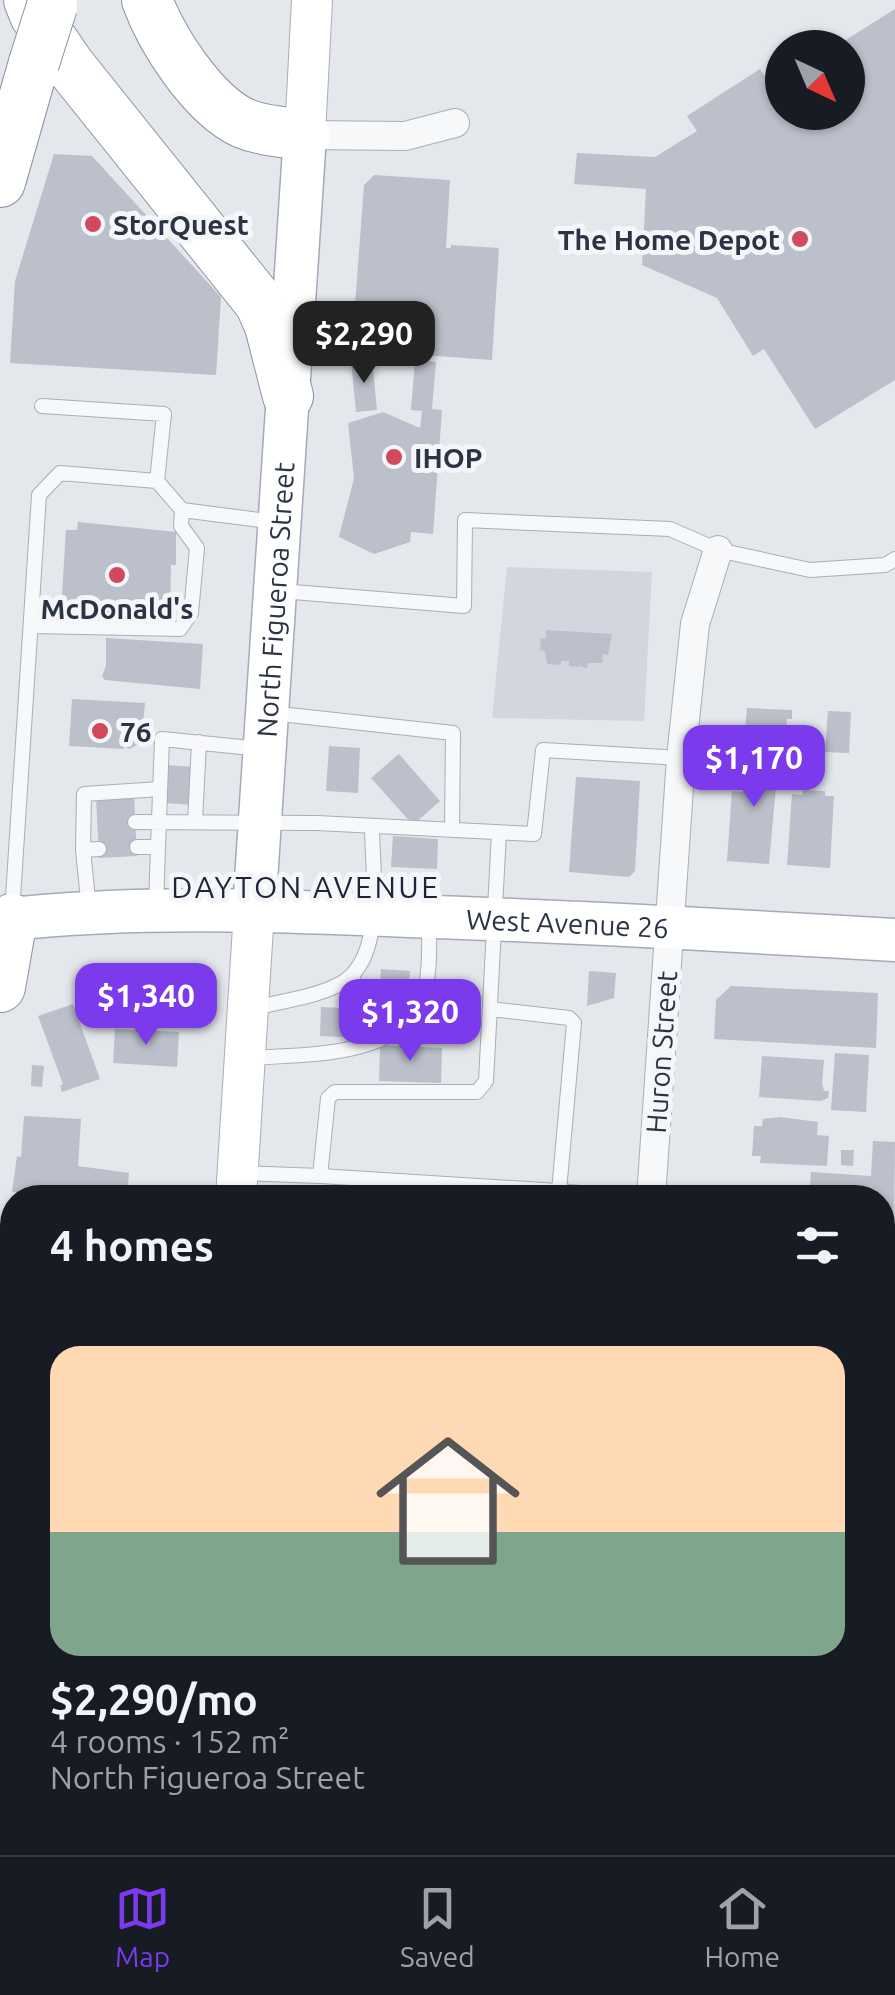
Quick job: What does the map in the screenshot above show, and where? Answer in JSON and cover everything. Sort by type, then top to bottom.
[{"type":"highway","points":[[148,0],[180,62],[215,101],[238,120],[256,128],[306,135]]},
{"type":"highway","points":[[0,182],[34,64],[45,2]]},
{"type":"highway","points":[[45,2],[35,15],[70,66],[260,303],[288,396]]},
{"type":"highway","points":[[0,988],[6,919]]},
{"type":"main road","name":"North Figueroa Street","points":[[236,1185],[312,0]]},
{"type":"main road","name":"West Avenue 26","points":[[6,919],[156,912],[372,913],[895,940]]},
{"type":"street","points":[[306,135],[405,136],[455,124]]},
{"type":"street","name":"Huron Street","points":[[652,1185],[694,624],[718,550]]},
{"type":"lane","points":[[42,406],[164,414],[157,481]]},
{"type":"lane","points":[[6,919],[32,626],[39,495],[60,473],[157,481],[182,510],[280,522]]},
{"type":"lane","points":[[32,626],[180,629],[192,613],[197,548],[181,526],[182,510]]},
{"type":"lane","points":[[275,590],[464,606],[465,520],[670,530],[718,550],[810,570],[886,565],[895,559]]},
{"type":"lane","points":[[156,912],[162,738],[199,742],[266,731],[453,733],[452,830]]},
{"type":"lane","points":[[195,822],[199,742]]},
{"type":"lane","points":[[136,822],[372,826],[534,834],[543,750],[682,758]]},
{"type":"lane","points":[[89,915],[83,850],[90,824],[84,794],[160,789]]},
{"type":"lane","points":[[247,1010],[337,986],[363,963],[370,943],[372,913],[372,826]]},
{"type":"lane","points":[[320,1176],[328,1098],[336,1092],[476,1092],[486,1081],[499,832]]},
{"type":"lane","points":[[137,847],[158,847]]},
{"type":"lane","points":[[83,850],[99,849]]},
{"type":"lane","points":[[245,1058],[346,1050],[392,1032],[422,1000],[430,916]]},
{"type":"lane","points":[[352,976],[360,998],[392,1032]]},
{"type":"lane","points":[[490,1009],[568,1018],[574,1023],[559,1185]]},
{"type":"lane","points":[[236,1185],[320,1176],[474,1185]]},
{"type":"shaded area","points":[[507,567],[652,572],[644,721],[492,718]]},
{"type":"building","name":"The Home Depot","points":[[895,9],[895,380],[815,429],[764,349],[753,356],[717,298],[642,265],[646,189],[574,184],[577,153],[655,157],[697,131],[687,116],[760,69],[765,77],[765,130],[865,130],[865,30],[862,30]]},
{"type":"building","name":"StorQuest","points":[[54,154],[92,156],[221,297],[216,375],[10,363],[15,281]]},
{"type":"building","points":[[374,175],[450,180],[446,248],[499,248],[492,360],[423,355],[425,310],[355,305],[364,185]]},
{"type":"building","points":[[372,359],[377,410],[356,412],[351,361]]},
{"type":"building","name":"IHOP","points":[[415,360],[436,362],[432,409],[442,410],[433,534],[411,532],[410,542],[374,554],[339,537],[354,478],[348,423],[383,412],[420,428],[422,411],[411,410]]},
{"type":"building","name":"McDonald's","points":[[78,522],[176,532],[170,617],[61,610],[66,530],[77,530]]},
{"type":"building","points":[[546,630],[612,634],[608,655],[603,654],[602,663],[588,663],[587,668],[581,667],[581,663],[579,667],[569,666],[569,661],[547,664],[545,651],[540,650]]},
{"type":"building","points":[[106,638],[203,644],[200,689],[105,680],[102,676]]},
{"type":"building","points":[[72,699],[145,703],[141,743],[129,749],[69,746]]},
{"type":"building","points":[[747,708],[792,710],[785,739],[780,738],[780,744],[744,741]]},
{"type":"building","points":[[828,711],[851,712],[849,753],[825,752]]},
{"type":"building","points":[[329,746],[360,748],[358,793],[326,791]]},
{"type":"building","points":[[746,751],[779,753],[769,864],[727,861],[732,791],[743,792]]},
{"type":"building","points":[[399,754],[440,801],[413,825],[371,778]]},
{"type":"building","points":[[166,765],[195,767],[194,805],[164,803]]},
{"type":"building","points":[[576,777],[640,781],[635,871],[629,877],[569,872]]},
{"type":"building","points":[[803,790],[825,791],[825,796],[834,796],[830,868],[787,865],[792,794],[802,795]]},
{"type":"building","points":[[134,795],[137,856],[99,858],[96,798]]},
{"type":"building","points":[[393,836],[438,839],[437,869],[391,867]]},
{"type":"building","points":[[130,968],[131,1002],[97,1003],[96,969]]},
{"type":"building","points":[[381,969],[410,971],[407,1011],[378,1009]]},
{"type":"building","points":[[589,971],[616,973],[614,998],[587,1006]]},
{"type":"building","points":[[731,986],[878,993],[876,1048],[714,1039],[716,1000]]},
{"type":"building","points":[[73,1004],[100,1079],[62,1092],[63,1084],[38,1016]]},
{"type":"building","points":[[321,1007],[361,1009],[359,1038],[320,1036]]},
{"type":"building","points":[[115,1029],[179,1032],[177,1067],[113,1063]]},
{"type":"building","points":[[380,1045],[442,1048],[441,1083],[379,1081]]},
{"type":"building","points":[[835,1053],[869,1055],[866,1112],[831,1110]]},
{"type":"building","points":[[762,1056],[824,1060],[822,1083],[824,1091],[829,1091],[828,1098],[821,1101],[759,1097]]},
{"type":"building","points":[[32,1065],[44,1066],[42,1087],[31,1086]]},
{"type":"building","points":[[24,1116],[81,1119],[78,1166],[129,1173],[128,1185],[13,1185],[17,1156],[21,1157]]},
{"type":"building","points":[[763,1119],[818,1122],[817,1135],[829,1136],[827,1166],[760,1163],[761,1156],[752,1156],[754,1126],[762,1126]]},
{"type":"building","points":[[873,1141],[895,1142],[894,1185],[810,1185],[811,1172],[871,1176]]},
{"type":"building","points":[[841,1150],[854,1150],[853,1166],[841,1165]]},
{"type":"place","name":"StorQuest","points":[[93,224]]},
{"type":"place","name":"The Home Depot","points":[[800,239]]},
{"type":"place","name":"IHOP","points":[[394,457]]},
{"type":"place","name":"McDonald's","points":[[117,575]]},
{"type":"place","name":"76","points":[[100,731]]},
{"type":"district","name":"DAYTON AVENUE","points":[[306,887]]}]
